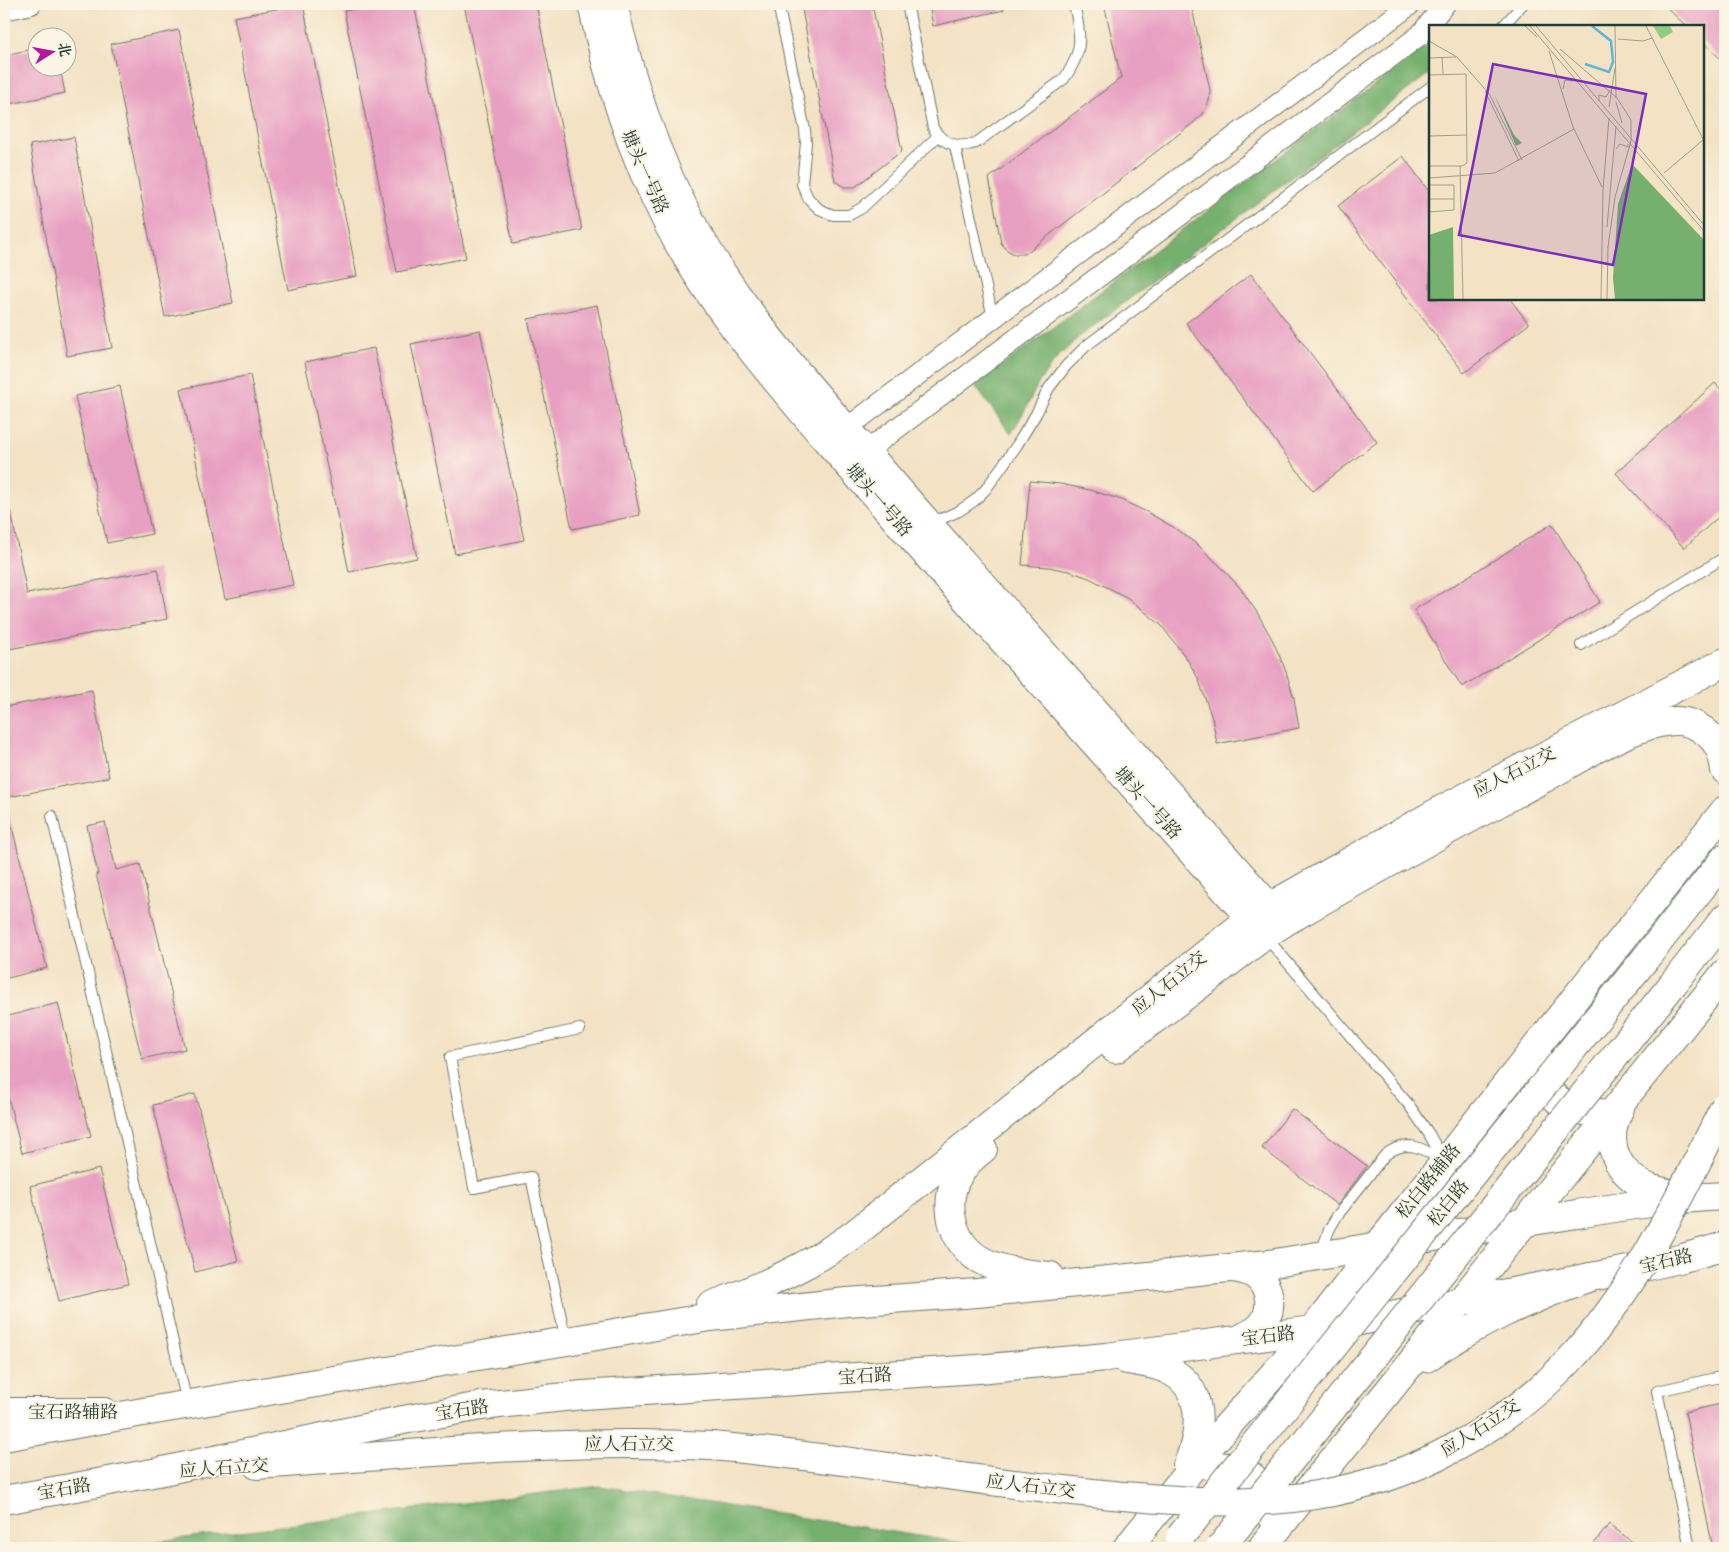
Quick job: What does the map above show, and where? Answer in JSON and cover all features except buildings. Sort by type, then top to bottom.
[{"type":"main road","name":"塘头一号路","points":[[592,4],[619,108],[633,148],[669,226],[692,266],[740,336],[772,377],[837,435]]},
{"type":"main road","name":"塘头一号路","points":[[613,4],[638,102],[653,141],[688,216],[710,255],[756,324],[788,364],[837,435],[1267,921]]},
{"type":"main road","name":"塘头一号路","points":[[857,458],[926,522],[1267,921]]},
{"type":"main road","name":"应人石立交","points":[[634,1329],[708,1307],[746,1293],[796,1270],[827,1253],[1267,921],[1443,809],[1725,662]]},
{"type":"main road","points":[[1106,1280],[1072,1279],[1016,1271],[993,1265],[978,1258],[966,1248],[956,1234],[951,1218],[950,1202],[952,1187],[958,1174],[977,1154],[1267,921],[1461,823],[1623,736],[1660,722],[1679,721],[1697,726],[1710,735],[1721,751],[1725,770]]},
{"type":"main road","points":[[1721,815],[1725,789]]},
{"type":"main road","name":"松白路辅路","points":[[1127,1548],[1213,1442],[1313,1330],[1444,1162],[1721,815]]},
{"type":"main road","name":"松白路","points":[[1176,1543],[1725,858]]},
{"type":"main road","points":[[1220,1548],[1725,918]]},
{"type":"main road","points":[[1261,1548],[1459,1302],[1526,1222],[1725,973]]},
{"type":"main road","points":[[1548,1032],[1542,1049],[1540,1065],[1544,1081],[1552,1095],[1564,1105],[1579,1111],[1596,1112],[1611,1107],[1626,1097]]},
{"type":"main road","points":[[1626,1097],[1614,1120],[1611,1134],[1614,1152],[1622,1168],[1639,1183],[1654,1190],[1713,1196]]},
{"type":"main road","name":"应人石立交","points":[[158,1472],[563,1444],[662,1444],[774,1451],[1060,1490],[1133,1497],[1237,1500],[1317,1494],[1356,1486],[1395,1474],[1443,1454],[1483,1431],[1531,1396],[1567,1363],[1602,1322],[1632,1279],[1725,1106]]},
{"type":"main road","points":[[4,1437],[634,1329],[786,1308],[1233,1268],[1320,1257],[1526,1222],[1713,1196]]},
{"type":"main road","name":"宝石路","points":[[4,1500],[158,1472],[403,1420],[481,1406],[584,1395],[978,1369],[1106,1357],[1313,1330],[1590,1277],[1683,1258],[1725,1246]]},
{"type":"main road","points":[[1233,1268],[1246,1270],[1256,1276],[1264,1284],[1269,1294],[1270,1306],[1267,1317],[1260,1326],[1239,1339]]},
{"type":"main road","points":[[1402,1375],[1448,1342],[1490,1318],[1536,1297],[1590,1277]]},
{"type":"main road","points":[[1106,1357],[1147,1363],[1168,1370],[1184,1381],[1194,1396],[1198,1413],[1197,1432],[1192,1455],[1181,1481]]},
{"type":"main road","name":"宝石路辅路","points":[[4,1412],[143,1412]]},
{"type":"main road","points":[[1181,1481],[1213,1466],[1230,1467],[1246,1473],[1259,1484],[1268,1499],[1271,1516],[1267,1536],[1261,1548]]},
{"type":"street","points":[[4,10],[31,4]]},
{"type":"street","points":[[837,435],[1411,4]]},
{"type":"street","points":[[857,458],[1420,35],[1445,4]]},
{"type":"lane","points":[[778,4],[805,130],[806,143],[802,184],[808,198],[819,209],[833,215],[848,214],[862,208],[938,136]]},
{"type":"lane","points":[[907,4],[933,128],[946,143],[955,146],[966,146],[976,143],[1064,79],[1074,66],[1079,51],[1080,34],[1074,4]]},
{"type":"lane","points":[[1504,25],[1523,4]]},
{"type":"lane","points":[[926,522],[943,518],[959,511],[974,502],[986,489],[1017,445],[1049,388],[1066,366],[1086,346],[1429,88]]},
{"type":"lane","points":[[955,146],[993,318]]},
{"type":"lane","points":[[1581,646],[1725,557]]},
{"type":"lane","points":[[52,816],[188,1404]]},
{"type":"lane","points":[[1267,921],[1409,1105],[1429,1134],[1444,1162]]},
{"type":"lane","points":[[566,1342],[531,1177],[474,1188],[450,1057],[580,1030]]},
{"type":"lane","points":[[1320,1257],[1329,1230],[1337,1216],[1385,1154],[1392,1149],[1402,1146],[1416,1146],[1444,1162]]},
{"type":"lane","points":[[1690,1548],[1657,1390],[1725,1376]]},
{"type":"green space","points":[[1428,45],[1429,74],[1079,337],[1057,358],[1039,382],[1011,434],[975,386]]},
{"type":"green space","points":[[600,1486],[995,1548],[105,1548]]}]
